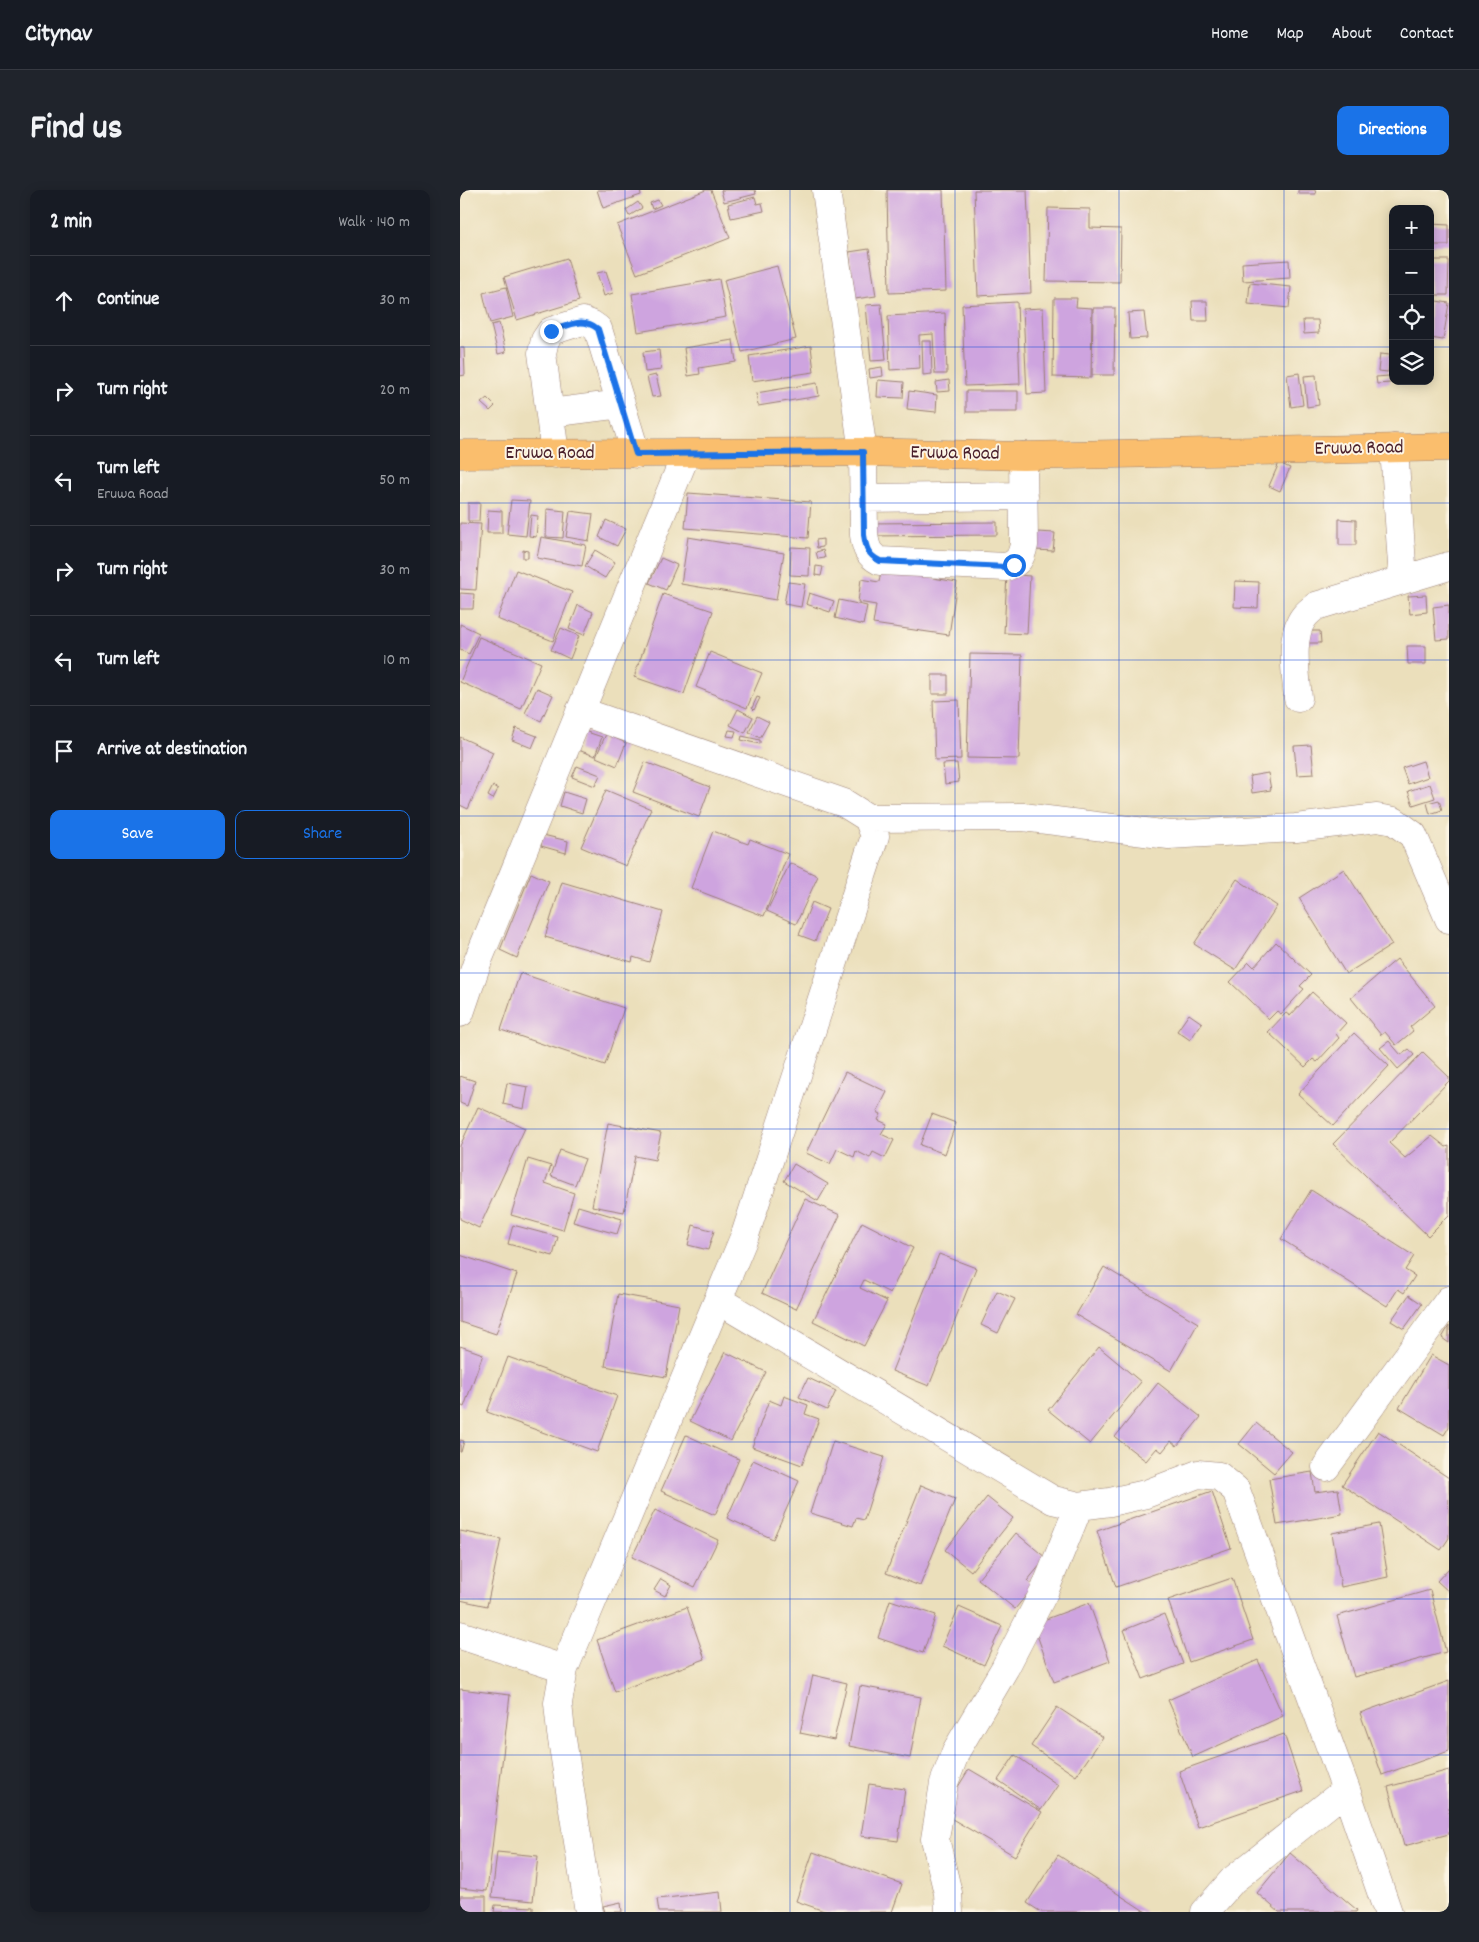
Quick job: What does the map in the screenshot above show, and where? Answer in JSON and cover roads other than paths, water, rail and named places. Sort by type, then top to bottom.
[{"type":"main road","name":"Eruwa Road","points":[[460,454],[863,452],[1023,456],[1449,447]]},
{"type":"street","points":[[826,190],[863,452],[866,547],[872,557],[880,561],[1006,567],[1014,565],[1020,558],[1024,545],[1023,456]]},
{"type":"street","points":[[555,454],[542,353],[545,340],[551,331],[583,321],[592,324],[598,329],[636,454]]},
{"type":"street","points":[[550,414],[620,404]]},
{"type":"street","points":[[1394,448],[1403,579]]},
{"type":"street","points":[[460,1013],[477,963],[686,454]]},
{"type":"street","points":[[864,498],[1024,496]]},
{"type":"street","points":[[1298,698],[1295,654],[1297,629],[1304,616],[1316,606],[1449,566]]},
{"type":"street","points":[[580,711],[844,803],[868,818],[1023,817],[1169,835],[1296,828],[1376,818],[1394,822],[1413,834],[1449,919]]},
{"type":"street","points":[[589,1912],[561,1733],[558,1703],[564,1669],[745,1235],[862,879],[874,836],[868,818]]},
{"type":"street","points":[[718,1300],[1053,1500],[1079,1506],[1110,1502],[1146,1494],[1198,1474],[1219,1476],[1236,1490],[1346,1790],[1388,1912]]},
{"type":"street","points":[[1326,1467],[1449,1300]]},
{"type":"street","points":[[950,1912],[948,1893],[936,1839],[944,1783],[956,1750],[1005,1668],[1044,1592],[1079,1506]]},
{"type":"street","points":[[460,1636],[564,1669]]},
{"type":"street","points":[[1205,1912],[1233,1880],[1346,1790]]}]
